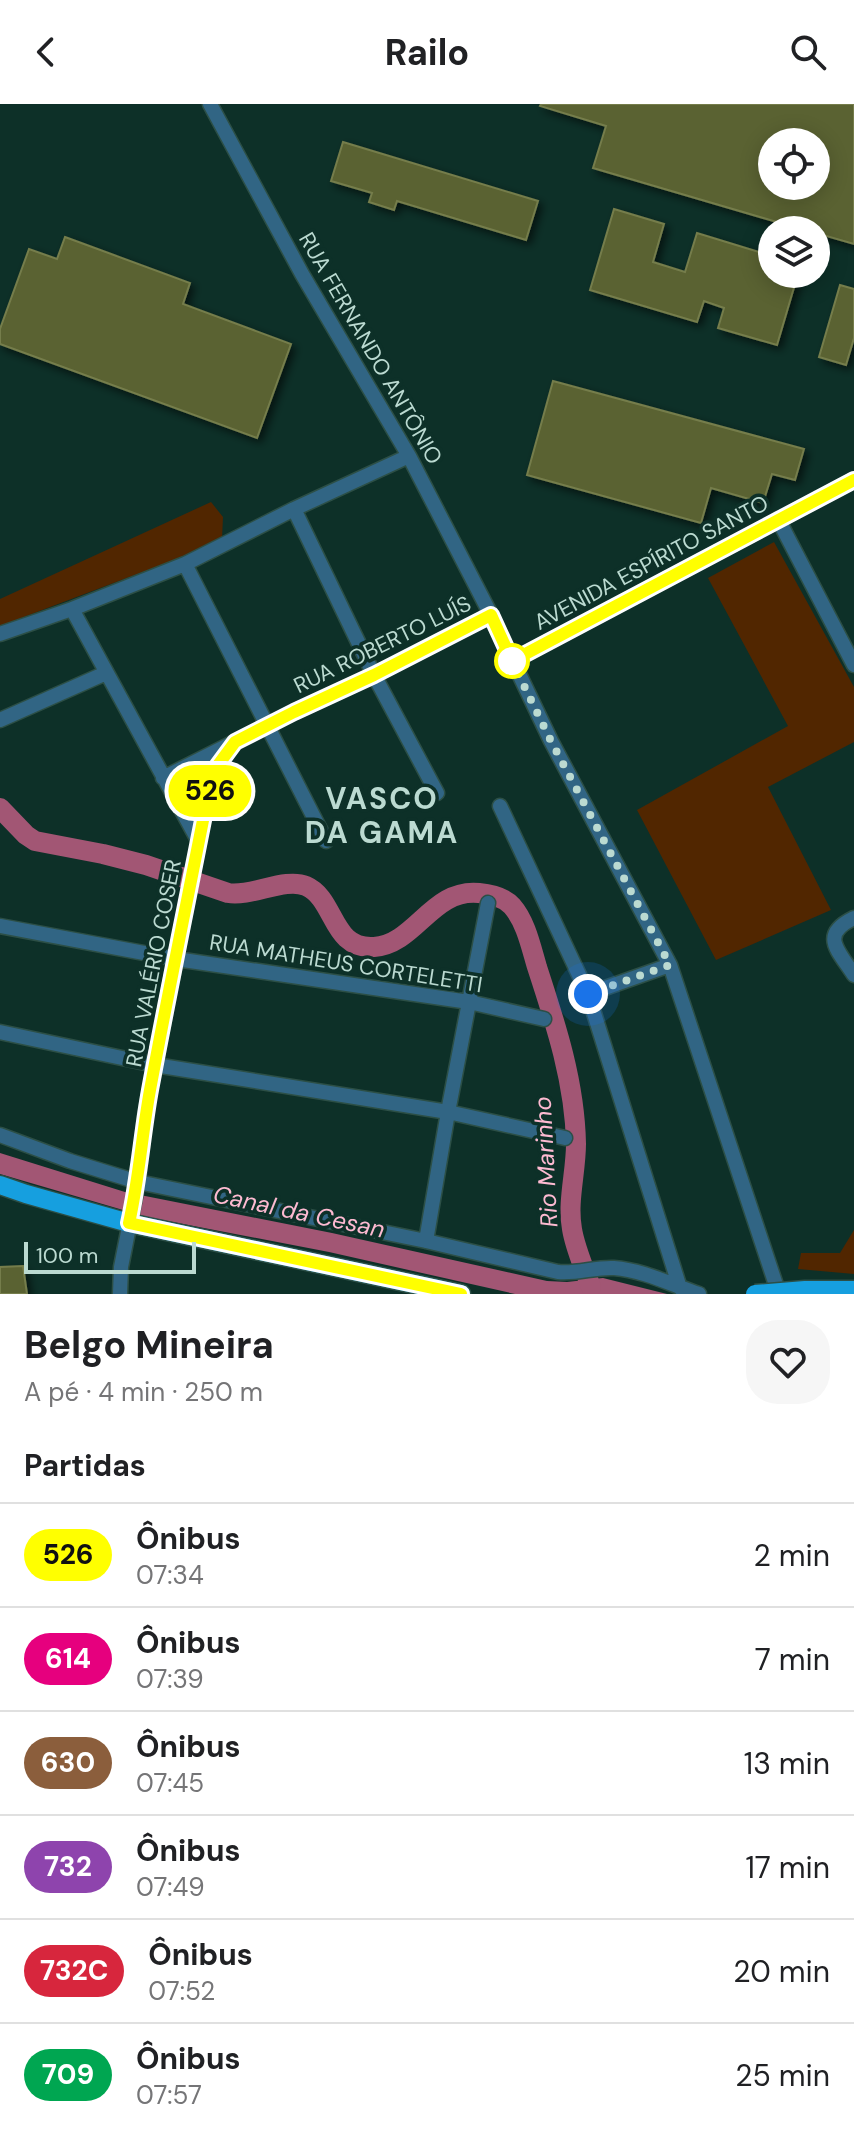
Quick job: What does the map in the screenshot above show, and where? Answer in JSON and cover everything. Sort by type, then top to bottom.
[{"type":"main road","points":[[0,1185],[130,1220],[461,1294]]},
{"type":"main road","points":[[755,1294],[854,1290]]},
{"type":"street","name":"RUA FERNANDO ANTÔNIO","points":[[210,104],[302,274],[409,456],[491,615],[551,741],[670,965],[779,1294]]},
{"type":"street","points":[[0,634],[185,564],[409,456]]},
{"type":"street","name":"AVENIDA ESPÍRITO SANTO","points":[[512,661],[854,480]]},
{"type":"street","points":[[294,509],[374,675],[437,793]]},
{"type":"street","points":[[778,519],[848,641],[854,665]]},
{"type":"street","points":[[185,564],[326,841]]},
{"type":"street","points":[[72,609],[199,842]]},
{"type":"street","name":"RUA ROBERTO LUÍS","points":[[163,778],[491,615]]},
{"type":"street","points":[[0,720],[106,673]]},
{"type":"street","name":"RUA VALÉRIO COSER","points":[[120,1294],[121,1267],[136,1188],[145,1116],[199,842],[213,777],[235,742]]},
{"type":"street","points":[[500,806],[588,994],[680,1288]]},
{"type":"street","points":[[426,1241],[488,903]]},
{"type":"street","points":[[847,921],[834,931],[833,939],[854,975]]},
{"type":"street","name":"RUA MATHEUS CORTELETTI","points":[[0,926],[176,959],[469,1002],[544,1019]]},
{"type":"street","points":[[588,994],[670,965]]},
{"type":"street","points":[[0,1032],[155,1065],[448,1112],[565,1138]]},
{"type":"street","points":[[0,1135],[136,1188],[426,1241],[558,1272],[611,1268],[633,1272],[699,1294]]},
{"type":"shaded area","points":[[211,502],[223,517],[222,539],[214,545],[0,626],[0,599]]},
{"type":"shaded area","points":[[774,542],[854,687],[854,742],[768,787],[831,910],[716,960],[637,810],[788,726],[708,578]]},
{"type":"shaded area","name":"Rio Marinho","points":[[0,1153],[125,1192],[332,1233],[547,1281],[603,1278],[667,1294],[515,1294],[329,1252],[147,1217],[0,1174]]},
{"type":"shaded area","points":[[854,1230],[854,1274],[798,1269],[801,1253],[840,1253]]},
{"type":"building","points":[[854,104],[854,244],[830,237],[830,216],[758,216],[593,168],[606,126],[540,106]]},
{"type":"building","points":[[343,142],[538,201],[526,240],[397,201],[394,210],[369,202],[372,193],[331,181]]},
{"type":"building","points":[[614,209],[664,224],[653,262],[685,272],[697,233],[758,252],[758,288],[794,288],[777,345],[718,328],[724,308],[704,301],[697,322],[590,290]]},
{"type":"building","points":[[65,237],[190,283],[183,304],[291,344],[257,438],[0,344],[0,329],[29,249],[57,259]]},
{"type":"building","points":[[840,285],[854,289],[854,338],[846,365],[819,357]]},
{"type":"building","points":[[553,381],[804,449],[795,480],[772,474],[763,503],[711,488],[701,523],[527,475]]},
{"type":"building","points":[[23,1266],[27,1294],[0,1294],[0,1267]]},
{"type":"waterway","name":"Rio Marinho","points":[[0,808],[35,841],[146,865],[228,893],[288,884],[306,886],[316,892],[349,941],[360,946],[389,944],[402,937],[436,907],[463,894],[488,894],[509,903],[528,935],[568,1076],[576,1144],[571,1198],[572,1229],[591,1287]]},
{"type":"bus line","name":"526","points":[[461,1294],[129,1223],[138,1182],[145,1116],[207,800],[218,765],[235,742],[491,615],[512,661],[854,480]]},
{"type":"district","name":"VASCO DA GAMA","points":[[382,816]]},
{"type":"route","points":[[512,661],[670,965],[588,994]]},
{"type":"water label","name":"Canal da Cesan","points":[[299,1212]]}]
